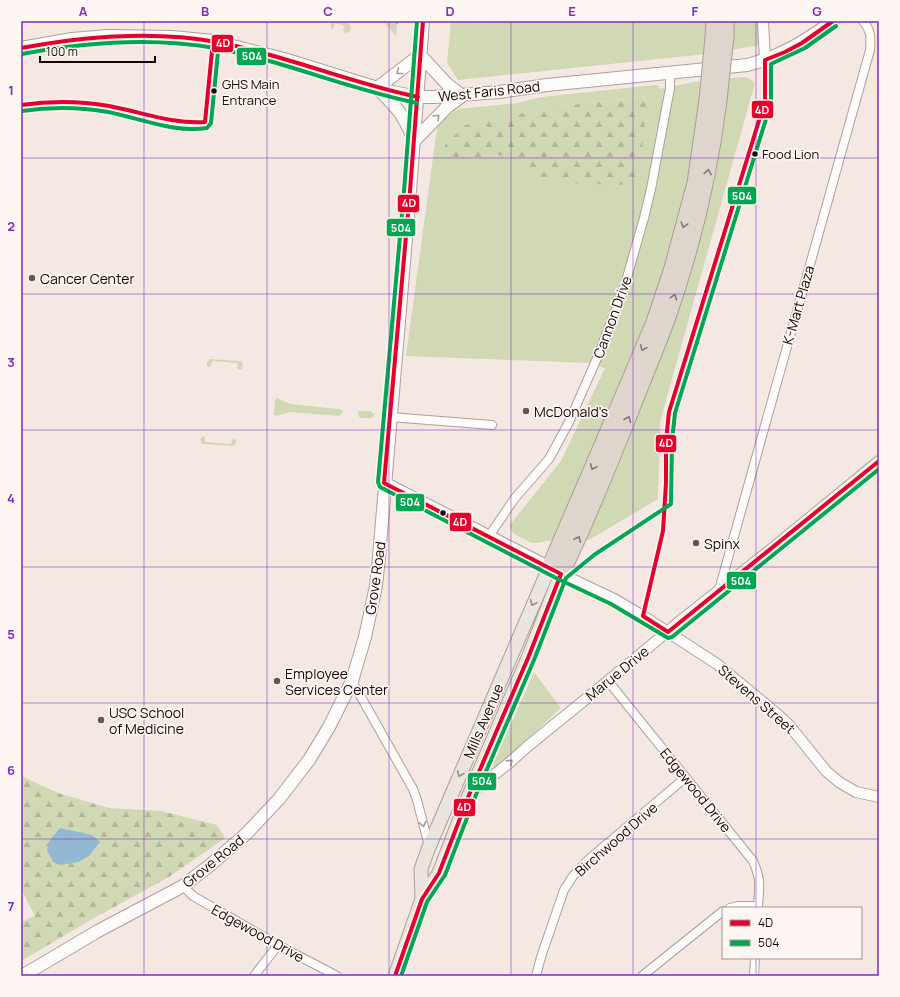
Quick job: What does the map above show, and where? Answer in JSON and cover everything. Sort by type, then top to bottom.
[{"type":"highway","points":[[714,21],[719,37]]},
{"type":"highway","points":[[555,571],[605,438],[658,309],[672,268],[695,183],[713,100],[719,37],[726,21]]},
{"type":"main road","name":"Grove Road","points":[[22,976],[98,931],[183,886],[246,834],[279,799],[309,760],[329,727],[352,681],[364,643],[376,586],[418,97],[423,21]]},
{"type":"main road","name":"West Faris Road","points":[[21,48],[72,39],[108,36],[184,38],[244,48],[377,88],[418,97],[462,96],[670,72],[747,65],[765,60],[802,43],[833,21]]},
{"type":"main road","points":[[420,55],[447,84],[462,96],[447,107],[414,141],[406,120],[397,108],[377,88],[420,55]]},
{"type":"main road","points":[[384,483],[555,571]]},
{"type":"main road","name":"Mills Avenue","points":[[395,976],[422,899],[439,873],[469,795],[528,658],[555,571]]},
{"type":"main road","name":"Mills Avenue","points":[[422,899],[421,870],[429,847],[532,604],[555,571]]},
{"type":"street","points":[[764,21],[765,60]]},
{"type":"street","name":"K-Mart Plaza","points":[[719,590],[870,50],[871,36],[868,27],[863,21]]},
{"type":"street","name":"Cannon Drive","points":[[489,536],[515,498],[549,459],[556,447],[569,422],[607,332],[624,288],[649,197],[670,88],[670,72]]},
{"type":"street","points":[[390,418],[492,425]]},
{"type":"street","name":"Marue Drive","points":[[469,795],[879,461]]},
{"type":"street","name":"Stevens Street","points":[[555,571],[614,599],[717,664],[776,712],[789,725],[826,771],[839,782],[856,792],[879,797]]},
{"type":"street","points":[[352,681],[413,789],[429,847]]},
{"type":"street","name":"Edgewood Drive","points":[[608,681],[753,861],[760,884],[758,907]]},
{"type":"street","name":"Birchwood Drive","points":[[536,976],[564,890],[573,876],[589,859],[685,778]]},
{"type":"street","name":"Edgewood Drive","points":[[183,886],[193,896],[278,945],[337,976]]},
{"type":"street","points":[[734,907],[758,907]]},
{"type":"street","points":[[642,976],[722,912]]},
{"type":"street","points":[[254,976],[278,945]]},
{"type":"street","points":[[754,976],[755,959]]},
{"type":"green space","points":[[327,21],[345,21],[350,24],[351,29],[349,32],[345,33],[343,31],[344,26],[335,23],[333,29],[331,29],[331,22]]},
{"type":"green space","points":[[383,21],[397,21],[396,36]]},
{"type":"green space","points":[[451,21],[763,21],[761,45],[706,54],[458,80],[447,63]]},
{"type":"green space","points":[[742,77],[748,78],[755,83],[660,422],[658,499],[589,540],[546,541],[532,543],[514,534],[509,526],[561,461],[605,368],[588,363],[406,356],[437,128],[444,118],[458,109],[518,103],[542,97],[655,85],[659,86],[660,89],[693,82]],"holes":[[[646,96],[543,180],[530,165],[496,154],[461,161],[443,157],[466,125],[554,107]]]},
{"type":"green space","points":[[647,96],[644,136],[635,185],[583,184],[543,180],[529,165],[496,154],[461,161],[443,158],[445,145],[465,125],[554,107]]},
{"type":"green space","points":[[210,359],[240,361],[242,362],[243,366],[242,369],[239,370],[237,368],[238,363],[212,361],[211,366],[209,367],[207,366],[207,362]]},
{"type":"green space","points":[[277,398],[291,404],[339,409],[342,410],[342,413],[339,416],[290,412],[276,416],[274,414],[275,400]]},
{"type":"green space","points":[[358,411],[371,411],[374,416],[371,418],[360,418]]},
{"type":"green space","points":[[204,436],[205,442],[231,444],[233,438],[236,440],[236,443],[233,446],[203,444],[200,439]]},
{"type":"green space","points":[[534,672],[561,708],[492,772],[494,762]]},
{"type":"green space","points":[[21,776],[58,793],[109,808],[161,811],[217,825],[225,838],[169,877],[94,918],[21,961],[21,922],[35,916],[21,889]]},
{"type":"water","points":[[60,828],[92,835],[100,842],[89,856],[78,862],[60,865],[53,862],[47,850],[50,840]]},
{"type":"transit line","name":"504","points":[[417,21],[404,191],[378,482],[380,487],[558,579],[611,604],[668,638],[672,637],[879,469]]},
{"type":"transit line","name":"4D","points":[[395,976],[422,899],[439,873],[469,795],[528,658],[561,574],[384,483],[410,191],[423,21]]},
{"type":"transit line","name":"4D","points":[[833,21],[802,43],[765,60],[765,101],[669,412],[666,441],[666,483],[663,531],[643,616],[668,632],[879,461]]},
{"type":"transit line","name":"504","points":[[401,976],[427,902],[445,875],[475,797],[534,660],[566,578],[594,555],[671,504],[672,441],[675,413],[771,103],[771,64],[805,48],[836,26]]},
{"type":"transit line","name":"4D","points":[[21,48],[69,40],[119,36],[143,35],[193,38],[268,54],[367,84],[418,97]]},
{"type":"transit line","name":"4D","points":[[21,105],[54,102],[87,103],[109,106],[180,121],[205,122],[213,41]]},
{"type":"transit line","name":"504","points":[[22,54],[70,46],[118,42],[191,45],[215,48],[266,60],[366,90],[417,103]]},
{"type":"transit line","name":"504","points":[[22,111],[54,108],[86,109],[108,112],[169,127],[194,129],[207,128],[211,123],[219,42]]},
{"type":"place","name":"GHS Main Entrance","points":[[214,91]]},
{"type":"place","name":"Food Lion","points":[[755,154]]},
{"type":"place","name":"Cancer Center","points":[[32,278]]},
{"type":"place","name":"McDonald's","points":[[526,411]]},
{"type":"place","name":"Spinx","points":[[696,543]]},
{"type":"place","name":"Employee Services Center","points":[[277,681]]},
{"type":"place","name":"USC School of Medicine","points":[[101,720]]}]
